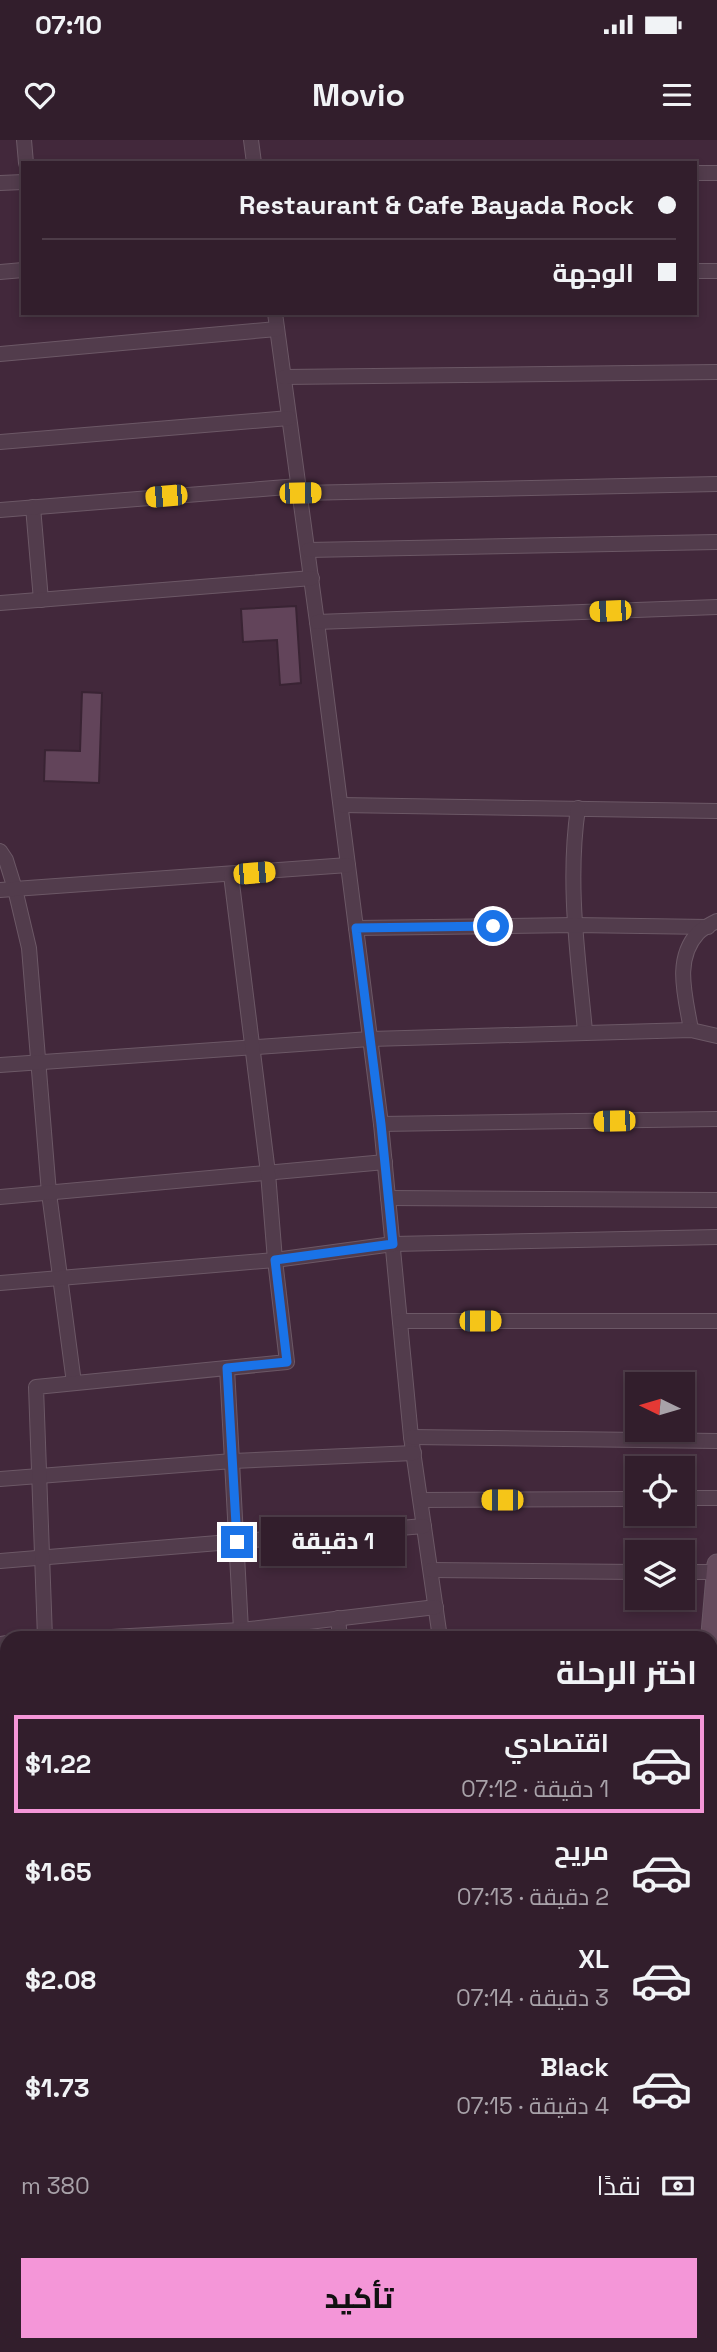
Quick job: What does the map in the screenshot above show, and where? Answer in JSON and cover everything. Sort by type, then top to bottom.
[{"type":"main road","points":[[711,1631],[716,1570]]},
{"type":"street","points":[[24,140],[26,161]]},
{"type":"street","points":[[251,140],[254,161]]},
{"type":"street","points":[[697,173],[717,173]]},
{"type":"street","points":[[0,183],[21,182]]},
{"type":"street","points":[[0,272],[21,270]]},
{"type":"street","points":[[697,271],[717,271]]},
{"type":"street","points":[[275,315],[312,578],[381,1124],[411,1437],[439,1631]]},
{"type":"street","points":[[0,354],[277,328]]},
{"type":"street","points":[[284,377],[717,372]]},
{"type":"street","points":[[0,442],[289,418]]},
{"type":"street","points":[[0,510],[299,489],[717,484]]},
{"type":"street","points":[[33,507],[41,600]]},
{"type":"street","points":[[308,550],[717,542]]},
{"type":"street","points":[[0,604],[312,578]]},
{"type":"street","points":[[317,622],[717,607]]},
{"type":"street","points":[[341,805],[717,811]]},
{"type":"street","points":[[578,808],[572,895],[586,1031]]},
{"type":"street","points":[[0,851],[6,860],[7,889],[29,948],[49,1193],[74,1383]]},
{"type":"street","points":[[7,889],[348,865]]},
{"type":"street","points":[[45,1631],[36,1387],[287,1362],[268,1173],[231,875]]},
{"type":"street","points":[[356,928],[712,924]]},
{"type":"street","points":[[691,1030],[682,975],[687,952],[698,933],[712,924]]},
{"type":"street","points":[[0,1065],[370,1039],[691,1030],[717,1036]]},
{"type":"street","points":[[381,1124],[717,1119]]},
{"type":"street","points":[[0,1197],[385,1163]]},
{"type":"street","points":[[388,1198],[717,1200]]},
{"type":"street","points":[[0,1283],[275,1260],[393,1244],[717,1237]]},
{"type":"street","points":[[400,1321],[717,1321]]},
{"type":"street","points":[[227,1368],[241,1630]]},
{"type":"street","points":[[411,1437],[717,1441]]},
{"type":"street","points":[[0,1479],[233,1461],[414,1453]]},
{"type":"street","points":[[695,1498],[717,1498]]},
{"type":"street","points":[[421,1500],[625,1499]]},
{"type":"street","points":[[0,1561],[424,1526]]},
{"type":"street","points":[[431,1570],[625,1572]]},
{"type":"street","points":[[695,1571],[716,1570]]},
{"type":"street","points":[[222,1631],[436,1608]]},
{"type":"street","points":[[338,1618],[339,1631]]},
{"type":"building","points":[[296,606],[301,683],[280,685],[277,640],[243,642],[241,609]]},
{"type":"building","points":[[82,692],[102,693],[99,783],[44,781],[45,750],[80,751]]},
{"type":"route","points":[[237,1542],[227,1368],[287,1362],[275,1260],[393,1244],[356,928],[493,926]]}]
